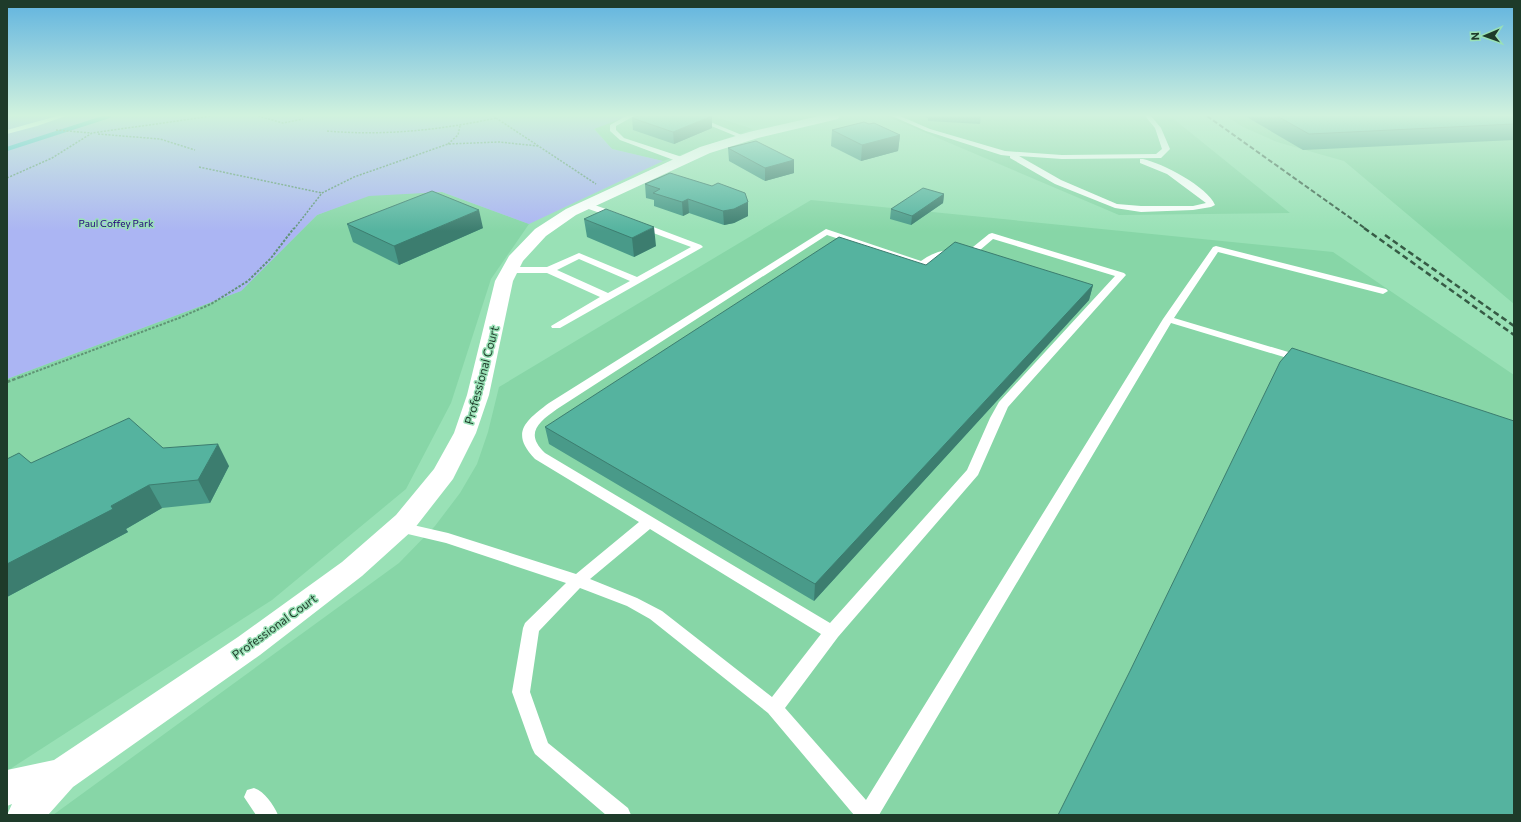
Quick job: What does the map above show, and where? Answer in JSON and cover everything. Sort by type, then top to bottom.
[{"type":"street","name":"Professional Court","points":[[26,815],[61,775],[255,641],[352,569],[400,527],[444,473],[465,433],[478,395],[504,281],[516,256],[533,238],[551,224],[610,193],[695,154]]},
{"type":"street","name":"Professional Court","points":[[7,789],[12,785],[61,775]]},
{"type":"lane","points":[[666,154],[682,160]]},
{"type":"lane","points":[[1012,154],[1058,182],[1115,206],[1141,209],[1193,208],[1211,205],[1209,200],[1158,164],[1122,157]]},
{"type":"lane","points":[[1017,154],[1062,157],[1122,157],[1158,156],[1160,154]]},
{"type":"lane","points":[[556,326],[698,247],[586,205]]},
{"type":"lane","points":[[774,708],[832,632],[972,472],[996,418],[1003,406],[1121,275],[992,236],[970,254],[943,252],[933,256],[922,264],[826,232],[553,406],[531,425],[527,438],[529,444],[537,454],[832,632]]},
{"type":"lane","points":[[400,527],[448,538],[619,596],[656,616],[774,708],[868,815],[1168,319],[1216,249],[1383,291]]},
{"type":"lane","points":[[549,270],[579,256],[637,280]]},
{"type":"lane","points":[[508,270],[549,270],[608,297]]},
{"type":"lane","points":[[1168,319],[1312,363]]},
{"type":"lane","points":[[621,815],[541,748],[521,692],[531,628],[578,582],[649,522]]},
{"type":"lane","points":[[254,797],[268,815]]},
{"type":"path","points":[[7,178],[58,154]]},
{"type":"path","points":[[7,382],[179,318],[210,304],[248,281],[271,258],[322,193],[354,177],[418,154]]},
{"type":"path","points":[[551,154],[610,193]]},
{"type":"path","points":[[199,167],[322,193]]},
{"type":"shaded area","points":[[635,154],[682,154],[663,161]]},
{"type":"shaded area","points":[[976,154],[1217,154],[1290,213],[1119,215]]},
{"type":"shaded area","points":[[1321,154],[1514,154],[1514,304],[1344,161]]},
{"type":"shaded area","points":[[442,192],[529,224],[491,279],[451,403],[406,489],[272,600],[7,771],[7,379],[241,291],[317,215],[369,195]]},
{"type":"shaded area","points":[[811,200],[1333,252],[1514,375],[1514,815],[53,815],[399,563],[435,526],[460,493],[477,464],[488,432],[499,387]]},
{"type":"green space","name":"Paul Coffey Park","points":[[7,154],[635,154],[663,161],[529,224],[442,192],[369,196],[317,215],[241,291],[7,379]]},
{"type":"building","points":[[740,154],[783,154],[794,160],[765,168]]},
{"type":"building","points":[[670,173],[712,186],[718,183],[745,193],[748,202],[734,209],[723,211],[688,199],[682,202],[653,193],[660,189],[645,184]]},
{"type":"building","points":[[923,188],[944,194],[912,216],[891,209]]},
{"type":"building","points":[[432,191],[479,210],[394,246],[347,224]]},
{"type":"building","points":[[606,209],[654,227],[632,238],[584,219]]},
{"type":"building","points":[[839,237],[926,265],[955,242],[1093,285],[815,584],[545,427]]},
{"type":"building","points":[[1292,348],[1514,421],[1514,815],[1058,815],[1130,671],[1280,362]]},
{"type":"building","points":[[129,418],[163,448],[218,444],[198,480],[149,485],[111,506],[113,509],[7,564],[7,459],[19,453],[31,463]]},
{"type":"railway","points":[[1261,154],[1366,229]]},
{"type":"railway","points":[[1364,228],[1514,335]]},
{"type":"railway","points":[[1385,235],[1514,326]]}]
